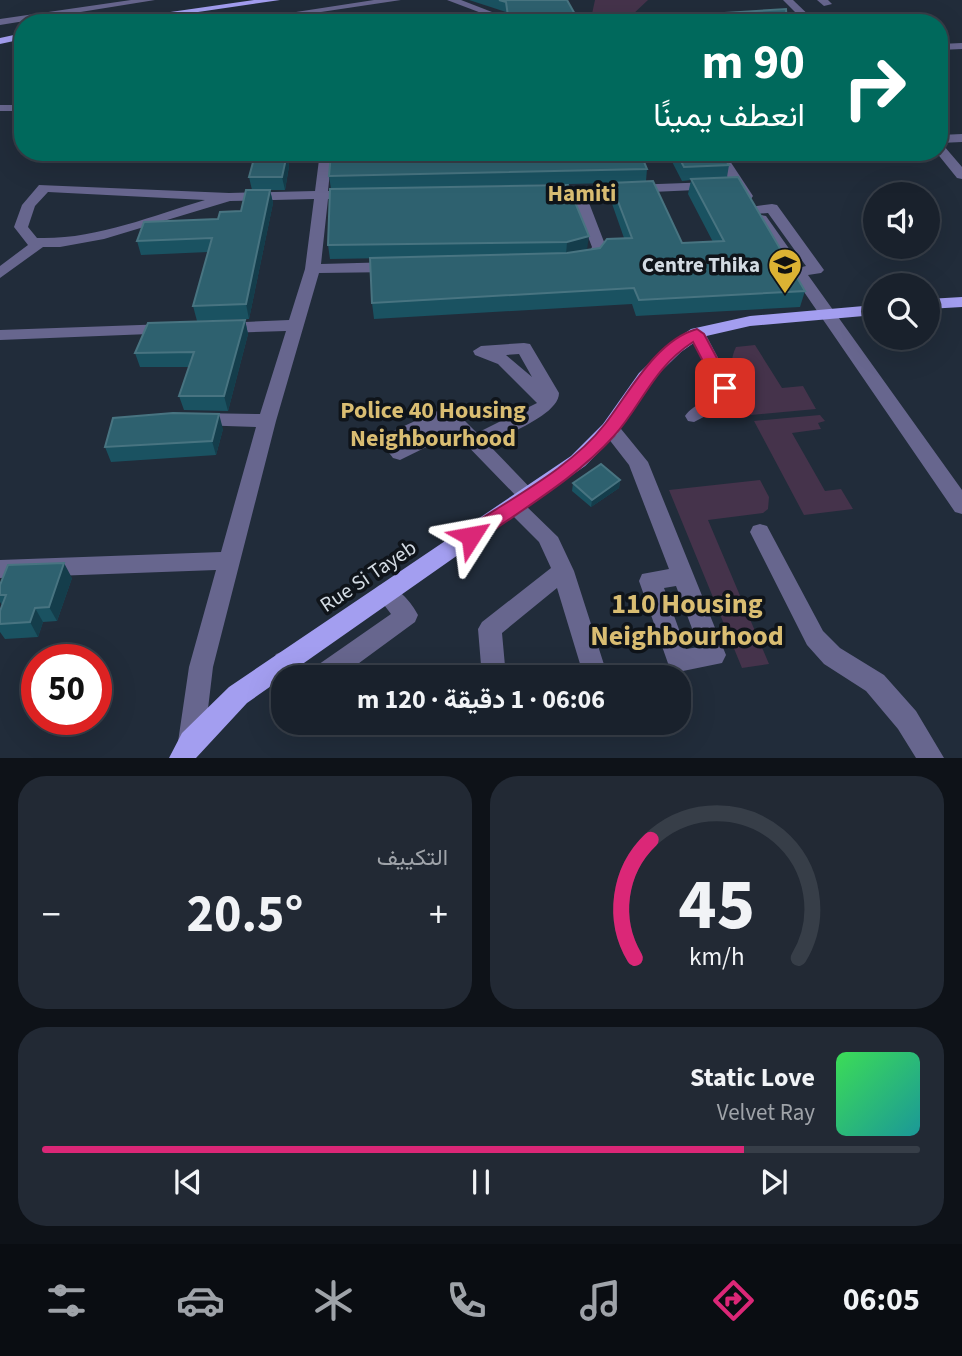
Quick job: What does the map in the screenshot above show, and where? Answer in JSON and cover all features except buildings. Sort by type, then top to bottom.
[{"type":"main road","points":[[168,14],[275,0]]},
{"type":"main road","points":[[940,303],[962,302]]},
{"type":"main road","name":"Rue Si Tayeb","points":[[296,665],[386,593],[578,461],[610,429],[645,377],[675,348],[697,334],[750,321],[863,312]]},
{"type":"main road","name":"Rue Si Tayeb","points":[[187,750],[239,695],[271,679]]},
{"type":"street","points":[[59,14],[150,0]]},
{"type":"street","points":[[300,12],[396,0]]},
{"type":"street","points":[[452,0],[487,12]]},
{"type":"street","points":[[788,0],[803,14]]},
{"type":"street","points":[[948,158],[962,175]]},
{"type":"street","points":[[187,750],[201,667],[267,421],[313,269],[325,161]]},
{"type":"street","points":[[724,161],[752,205],[772,208],[816,270],[796,272],[832,316],[962,506]]},
{"type":"street","points":[[537,192],[578,192],[735,179]]},
{"type":"street","points":[[229,197],[104,235],[60,243],[28,238],[21,227],[29,205],[44,188],[229,197],[374,194]]},
{"type":"street","points":[[566,262],[593,258],[599,247],[578,192]]},
{"type":"street","points":[[0,273],[40,242]]},
{"type":"street","points":[[313,269],[406,267]]},
{"type":"street","points":[[0,335],[297,325]]},
{"type":"street","points":[[694,416],[717,403],[725,388],[697,334]]},
{"type":"street","points":[[475,442],[548,403]]},
{"type":"street","points":[[181,419],[267,421]]},
{"type":"street","points":[[457,424],[475,442],[547,537],[563,571],[592,665]]},
{"type":"street","points":[[610,429],[638,462],[684,576]]},
{"type":"street","points":[[760,532],[815,638],[832,656],[875,683],[907,720],[931,758]]},
{"type":"street","points":[[0,569],[230,561]]},
{"type":"street","points":[[493,665],[490,629],[563,571]]},
{"type":"street","points":[[338,665],[407,615],[386,593]]},
{"type":"shaded area","points":[[595,0],[648,0],[633,14],[592,14]]},
{"type":"shaded area","points":[[755,345],[782,388],[803,386],[816,409],[751,415],[735,382],[732,365],[736,347]]},
{"type":"shaded area","points":[[820,415],[825,421],[818,423],[821,429],[792,433],[825,491],[841,489],[853,509],[804,515],[754,421]]},
{"type":"shaded area","points":[[760,480],[769,497],[768,509],[763,513],[708,520],[769,664],[742,668],[669,490]]},
{"type":"place","name":"Centre Thika","points":[[785,295]]},
{"type":"district","name":"Hamiti","points":[[582,193]]},
{"type":"district","name":"Police 40 Housing Neighbourhood","points":[[433,424]]},
{"type":"district","name":"110 Housing Neighbourhood","points":[[687,620]]},
{"type":"route","points":[[471,536],[546,486],[578,461],[610,429],[645,377],[685,340],[697,334],[725,388]]}]
